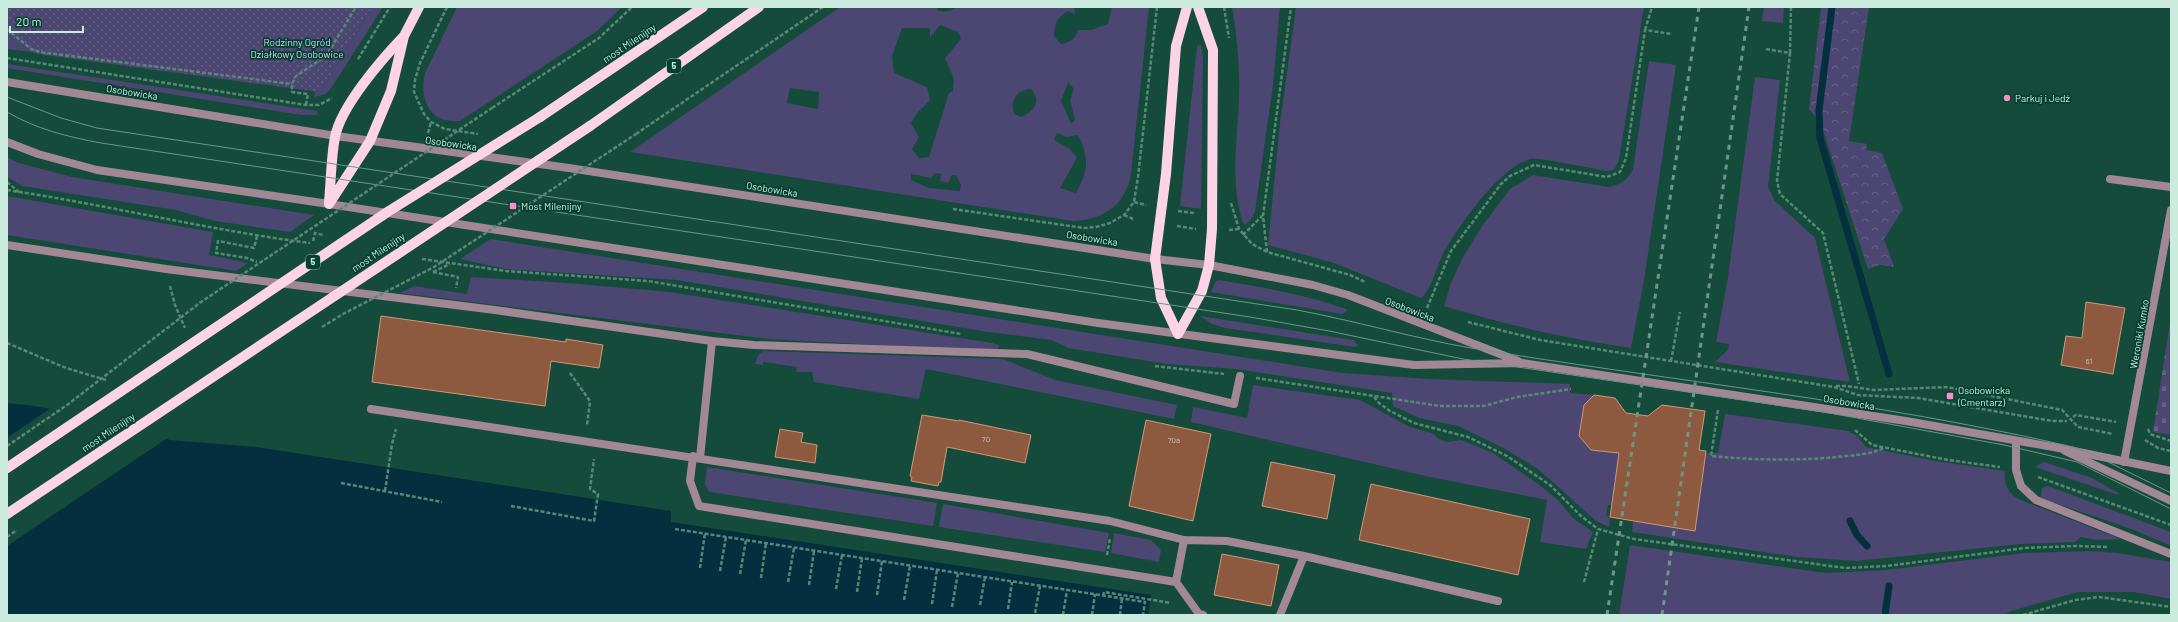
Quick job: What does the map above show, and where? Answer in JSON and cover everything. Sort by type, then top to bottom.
[{"type":"main road","points":[[329,204],[336,136],[345,114],[370,75],[404,36],[419,7]]},
{"type":"main road","name":"most Milenijny","points":[[7,468],[389,211],[540,117],[704,7]]},
{"type":"main road","name":"most Milenijny","points":[[7,514],[590,126],[759,7]]},
{"type":"main road","points":[[1178,334],[1161,298],[1155,258],[1166,174],[1176,46],[1187,7]]},
{"type":"main road","points":[[1178,334],[1202,291],[1209,265],[1212,229],[1213,50],[1198,7]]},
{"type":"main road","points":[[329,204],[370,141],[391,91],[404,36]]},
{"type":"street","name":"Osobowicka","points":[[7,82],[336,136],[569,168],[1209,265],[1313,285],[1348,295],[1522,363]]},
{"type":"street","name":"Osobowicka","points":[[7,142],[38,154],[97,170],[329,204],[1074,320],[1414,365],[1522,363],[1906,421],[2059,448],[2171,471]]},
{"type":"street","points":[[2110,179],[2171,187]]},
{"type":"street","name":"Weroniki Kumko","points":[[2124,462],[2171,210]]},
{"type":"street","points":[[7,245],[166,269],[495,310],[712,341],[754,345],[1027,354],[1234,404],[1240,376]]},
{"type":"street","points":[[712,341],[697,457],[690,481],[699,506],[1176,582],[1199,614],[1203,615]]},
{"type":"street","points":[[371,409],[697,457],[1114,522],[1184,540],[1227,541],[1304,556],[1498,601]]},
{"type":"street","points":[[2016,441],[2016,470],[2020,486],[2036,500],[2171,554]]},
{"type":"street","points":[[2059,448],[2171,500]]},
{"type":"street","points":[[1176,582],[1184,540]]},
{"type":"street","points":[[1280,615],[1304,556]]},
{"type":"path","points":[[306,105],[308,94],[292,92],[292,84],[296,76],[326,56],[356,7]]},
{"type":"path","points":[[355,65],[390,7]]},
{"type":"path","points":[[447,7],[420,63],[415,80],[414,92],[424,114],[431,122],[445,128],[483,135]]},
{"type":"path","points":[[7,446],[67,405],[201,302],[599,38],[632,7]]},
{"type":"path","points":[[321,328],[343,314],[434,267],[636,134],[823,7]]},
{"type":"path","points":[[950,208],[1084,228],[1110,223],[1124,215],[1134,202],[1142,154],[1157,7]]},
{"type":"path","points":[[1267,252],[1263,216],[1291,7]]},
{"type":"path","points":[[1427,309],[1452,251],[1501,184],[1510,176],[1534,165],[1607,177],[1620,172],[1626,158],[1645,30],[1652,7]]},
{"type":"path","points":[[1791,7],[1790,53],[1777,181],[1780,194],[1823,234],[1860,384]]},
{"type":"path","points":[[7,30],[32,49],[40,52],[292,84]]},
{"type":"path","points":[[1645,30],[1672,34]]},
{"type":"path","points":[[1766,49],[1790,53]]},
{"type":"path","points":[[7,58],[306,105],[319,105],[334,97]]},
{"type":"path","points":[[597,155],[605,157]]},
{"type":"path","points":[[7,182],[20,192]]},
{"type":"path","points":[[7,190],[250,235],[312,244]]},
{"type":"path","points":[[1134,202],[1142,204]]},
{"type":"path","points":[[1179,211],[1201,213]]},
{"type":"path","points":[[1233,214],[1243,235],[1252,244],[1267,252],[1350,275],[1370,284]]},
{"type":"path","points":[[1124,215],[1134,219]]},
{"type":"path","points":[[1243,235],[1263,216]]},
{"type":"path","points":[[1177,226],[1198,229]]},
{"type":"path","points":[[1228,230],[1239,229]]},
{"type":"path","points":[[257,236],[254,248],[218,241],[216,253],[247,258],[259,263]]},
{"type":"path","points":[[450,263],[433,272],[458,277],[456,288]]},
{"type":"path","points":[[166,269],[175,305],[186,330]]},
{"type":"path","points":[[1420,306],[1435,311]]},
{"type":"path","points":[[1672,362],[1680,312]]},
{"type":"path","points":[[1465,321],[1540,340],[1672,362],[1834,386],[1859,393],[1918,398],[2052,421],[2067,421]]},
{"type":"path","points":[[7,347],[14,347]]},
{"type":"path","points":[[570,373],[590,401],[584,440]]},
{"type":"path","points":[[1834,386],[1847,386],[1874,390],[1947,387],[2062,410],[2078,427],[2112,434]]},
{"type":"path","points":[[1440,406],[1484,406],[1517,397],[1575,389]]},
{"type":"path","points":[[1374,397],[1379,404],[1414,423],[1468,437],[1507,456],[1550,485],[1580,516],[1598,529],[1642,540],[1845,568],[1887,566],[2025,548],[2075,546]]},
{"type":"path","points":[[1710,409],[1726,411]]},
{"type":"path","points":[[1718,410],[1711,456],[1756,460],[1803,460],[1873,454],[1885,448]]},
{"type":"path","points":[[2073,417],[2076,415],[2120,422]]},
{"type":"path","points":[[2144,427],[2148,428],[2150,434],[2171,441]]},
{"type":"path","points":[[1854,429],[1872,446],[1948,460],[2016,470],[2171,525]]},
{"type":"path","points":[[2142,440],[2158,448],[2171,451]]},
{"type":"path","points":[[511,506],[594,521],[598,494],[590,490],[596,442]]},
{"type":"path","points":[[385,491],[392,444]]},
{"type":"path","points":[[341,483],[442,502]]},
{"type":"path","points":[[1105,570],[1114,522]]},
{"type":"path","points":[[7,537],[19,529]]},
{"type":"path","points":[[675,529],[1145,602],[1143,615]]},
{"type":"path","points":[[1584,582],[1598,529]]},
{"type":"path","points":[[700,568],[705,534]]},
{"type":"path","points":[[720,571],[726,537]]},
{"type":"path","points":[[740,574],[746,540]]},
{"type":"path","points":[[761,578],[766,543]]},
{"type":"path","points":[[788,582],[794,548]]},
{"type":"path","points":[[808,585],[814,551]]},
{"type":"path","points":[[836,589],[842,555]]},
{"type":"path","points":[[857,592],[862,558]]},
{"type":"path","points":[[877,595],[882,561]]},
{"type":"path","points":[[904,600],[910,566]]},
{"type":"path","points":[[932,604],[937,570]]},
{"type":"path","points":[[952,607],[958,573]]},
{"type":"path","points":[[980,605],[985,577]]},
{"type":"path","points":[[1008,609],[1012,582]]},
{"type":"path","points":[[1035,613],[1040,586]]},
{"type":"path","points":[[1063,615],[1067,590]]},
{"type":"path","points":[[1104,596],[1104,592],[1151,600]]},
{"type":"path","points":[[1092,615],[1095,594]]},
{"type":"path","points":[[2022,615],[2075,600],[2099,597],[2171,606]]},
{"type":"path","points":[[1120,615],[1122,598]]},
{"type":"green space","name":"Rodzinny Ogród Działkowy Osobowice","points":[[7,7],[372,7],[320,92],[31,52],[7,33]]},
{"type":"green space","points":[[372,7],[383,7],[332,87],[326,94],[314,97],[315,91],[320,92]]},
{"type":"green space","points":[[457,7],[622,7],[597,31],[460,121],[449,121],[434,114],[429,108],[425,100],[424,83],[425,73]]},
{"type":"green space","points":[[840,7],[938,7],[937,10],[945,11],[957,7],[1074,7],[1075,14],[1068,11],[1061,16],[1056,24],[1054,36],[1061,44],[1072,40],[1076,36],[1078,30],[1091,30],[1108,24],[1112,7],[1149,7],[1131,174],[1124,194],[1118,202],[1111,209],[1094,218],[1073,221],[630,152]],"holes":[[[940,25],[958,32],[961,39],[945,58],[954,79],[953,91],[949,93],[929,157],[919,158],[912,149],[919,137],[911,123],[918,112],[930,100],[927,87],[894,73],[892,56],[902,28],[930,28],[930,38]],[[1068,82],[1074,89],[1070,100],[1075,120],[1071,124],[1061,101]],[[790,88],[819,92],[818,109],[787,103]],[[1031,89],[1036,98],[1033,109],[1021,117],[1014,114],[1013,109],[1015,97],[1021,91]],[[1057,133],[1066,137],[1078,135],[1082,143],[1086,158],[1086,165],[1083,178],[1076,193],[1060,188],[1077,158],[1070,149],[1054,140]],[[935,173],[941,174],[940,181],[948,183],[952,175],[956,175],[961,185],[960,191],[928,188],[911,180],[911,174],[931,178]]]},
{"type":"green space","points":[[1232,7],[1280,7],[1273,85],[1255,212],[1250,221],[1244,225],[1239,210],[1236,178],[1239,74],[1237,40]]},
{"type":"green space","points":[[1296,7],[1644,7],[1619,160],[1614,170],[1606,171],[1555,161],[1531,159],[1519,164],[1506,173],[1493,185],[1468,215],[1442,256],[1430,285],[1421,298],[1334,263],[1268,245],[1280,123]]},
{"type":"green space","points":[[1764,7],[1784,7],[1783,23],[1762,21]]},
{"type":"green space","points":[[1821,7],[1869,7],[1849,141],[1867,144],[1866,150],[1882,153],[1903,209],[1884,239],[1894,267],[1880,265],[1868,269],[1821,124],[1809,109]]},
{"type":"green space","points":[[7,33],[31,52],[7,49]]},
{"type":"green space","points":[[1197,46],[1201,46],[1203,57],[1201,209],[1180,206]]},
{"type":"green space","points":[[1649,61],[1676,65],[1644,280],[1631,348],[1537,331],[1444,306],[1451,283],[1463,257],[1483,225],[1510,189],[1533,175],[1609,187],[1621,183],[1629,176],[1633,169]]},
{"type":"green space","points":[[7,64],[317,111],[318,115],[301,115],[7,68]]},
{"type":"green space","points":[[1755,77],[1780,80],[1768,187],[1775,201],[1815,238],[1850,382],[1715,362],[1728,350],[1729,344],[1716,342],[1728,277]]},
{"type":"green space","points":[[7,157],[19,163],[72,177],[314,215],[290,232],[215,221],[176,210],[22,186],[7,177]]},
{"type":"green space","points":[[7,196],[213,232],[209,255],[248,263],[236,271],[7,235]]},
{"type":"green space","points":[[491,239],[1343,373],[1430,379],[1570,384],[1570,393],[1594,395],[1584,405],[1579,436],[1591,449],[1619,453],[1611,505],[1608,505],[1606,516],[1610,517],[1609,527],[1596,521],[1538,469],[1505,449],[1458,426],[1419,418],[1393,406],[1392,393],[1236,369],[1167,364],[1068,348],[1052,340],[988,332],[677,280],[506,269],[460,259]]},
{"type":"green space","points":[[471,277],[568,283],[670,292],[999,345],[998,350],[992,351],[767,339],[400,293],[414,286],[467,294]]},
{"type":"green space","points":[[1219,280],[1299,295],[1346,309],[1347,311],[1342,314],[1211,292],[1215,282]]},
{"type":"green space","points":[[1200,316],[1353,340],[1358,345],[1355,347],[1225,328],[1212,324]]},
{"type":"green space","points":[[2171,316],[2171,435],[2153,432]]},
{"type":"green space","points":[[764,351],[1003,359],[1055,380],[1177,405],[1174,419],[926,369],[919,399],[814,382],[812,372],[796,372],[797,367],[763,362],[763,365],[755,364],[758,355]]},
{"type":"green space","points":[[1253,385],[1360,400],[1410,427],[1432,433],[1439,439],[1448,442],[1461,440],[1493,453],[1537,483],[1558,500],[1574,519],[1593,532],[1586,549],[1540,542],[1547,500],[1430,477],[1191,422],[1193,407],[1247,418]]},
{"type":"green space","points":[[1725,414],[1848,431],[1856,435],[1866,447],[1935,461],[2005,471],[2007,487],[2018,499],[2121,539],[2097,540],[2081,537],[2075,542],[2021,544],[1857,561],[1797,557],[1632,532],[1633,521],[1695,530],[1706,453],[1718,453]]},
{"type":"green space","points":[[2044,462],[2092,478],[2120,494],[2115,494],[2035,467]]},
{"type":"green space","points":[[707,467],[937,503],[933,526],[709,492],[705,484]]},
{"type":"green space","points":[[2048,486],[2171,532],[2171,546],[2134,530],[2049,501],[2041,497],[2042,488]]},
{"type":"green space","points":[[943,504],[1109,533],[1105,552],[939,527]]},
{"type":"green space","points":[[1114,533],[1151,540],[1161,550],[1159,562],[1111,553]]},
{"type":"green space","points":[[1630,545],[1826,573],[1886,570],[2025,553],[2088,551],[2118,553],[2171,562],[2171,599],[2134,592],[2078,592],[2011,611],[2004,615],[1619,615]]},
{"type":"water","points":[[7,403],[35,406],[141,427],[170,440],[256,447],[671,511],[671,522],[1151,595],[1148,615],[7,615]]},
{"type":"pier","points":[[52,407],[142,425],[169,437],[7,546],[7,438]]},
{"type":"building","points":[[2086,302],[2125,308],[2113,374],[2061,365],[2066,336],[2082,338]]},
{"type":"building","points":[[381,316],[566,342],[566,339],[603,345],[599,368],[551,361],[545,406],[372,382]]},
{"type":"building","points":[[1594,395],[1615,398],[1626,413],[1648,416],[1662,405],[1705,411],[1699,450],[1706,451],[1695,531],[1610,517],[1619,453],[1591,450],[1579,436],[1584,405]]},
{"type":"building","points":[[922,415],[959,420],[1031,435],[1025,463],[947,447],[941,482],[939,482],[938,486],[911,481],[912,477],[910,476]]},
{"type":"building","points":[[1146,420],[1211,434],[1193,521],[1129,506]]},
{"type":"building","points":[[780,429],[803,433],[801,442],[817,445],[815,463],[775,457]]},
{"type":"building","points":[[1271,462],[1335,475],[1327,519],[1262,506]]},
{"type":"building","points":[[1371,484],[1530,519],[1518,575],[1359,540]]},
{"type":"building","points":[[1222,554],[1279,565],[1271,606],[1214,595]]},
{"type":"waterway","points":[[1832,7],[1819,110],[1820,138],[1889,374]]},
{"type":"waterway","points":[[1850,521],[1857,535],[1867,546]]},
{"type":"waterway","points":[[1885,615],[1889,586]]},
{"type":"tram line","points":[[7,97],[61,118],[97,128],[1297,310],[1471,348],[1849,404],[1924,417],[2073,447],[2092,454],[2171,493]]},
{"type":"tram line","points":[[7,112],[52,132],[101,143],[1250,317],[1329,331],[1463,359],[1824,412],[2004,445],[2077,462],[2171,509]]},
{"type":"railway","points":[[1607,615],[1699,7]]},
{"type":"railway","points":[[1662,615],[1749,7]]},
{"type":"place","name":"Parkuj i Jedź","points":[[2007,98]]},
{"type":"place","name":"Most Milenijny","points":[[513,206]]},
{"type":"place","name":"Osobowicka (Cmentarz)","points":[[1950,396]]}]
